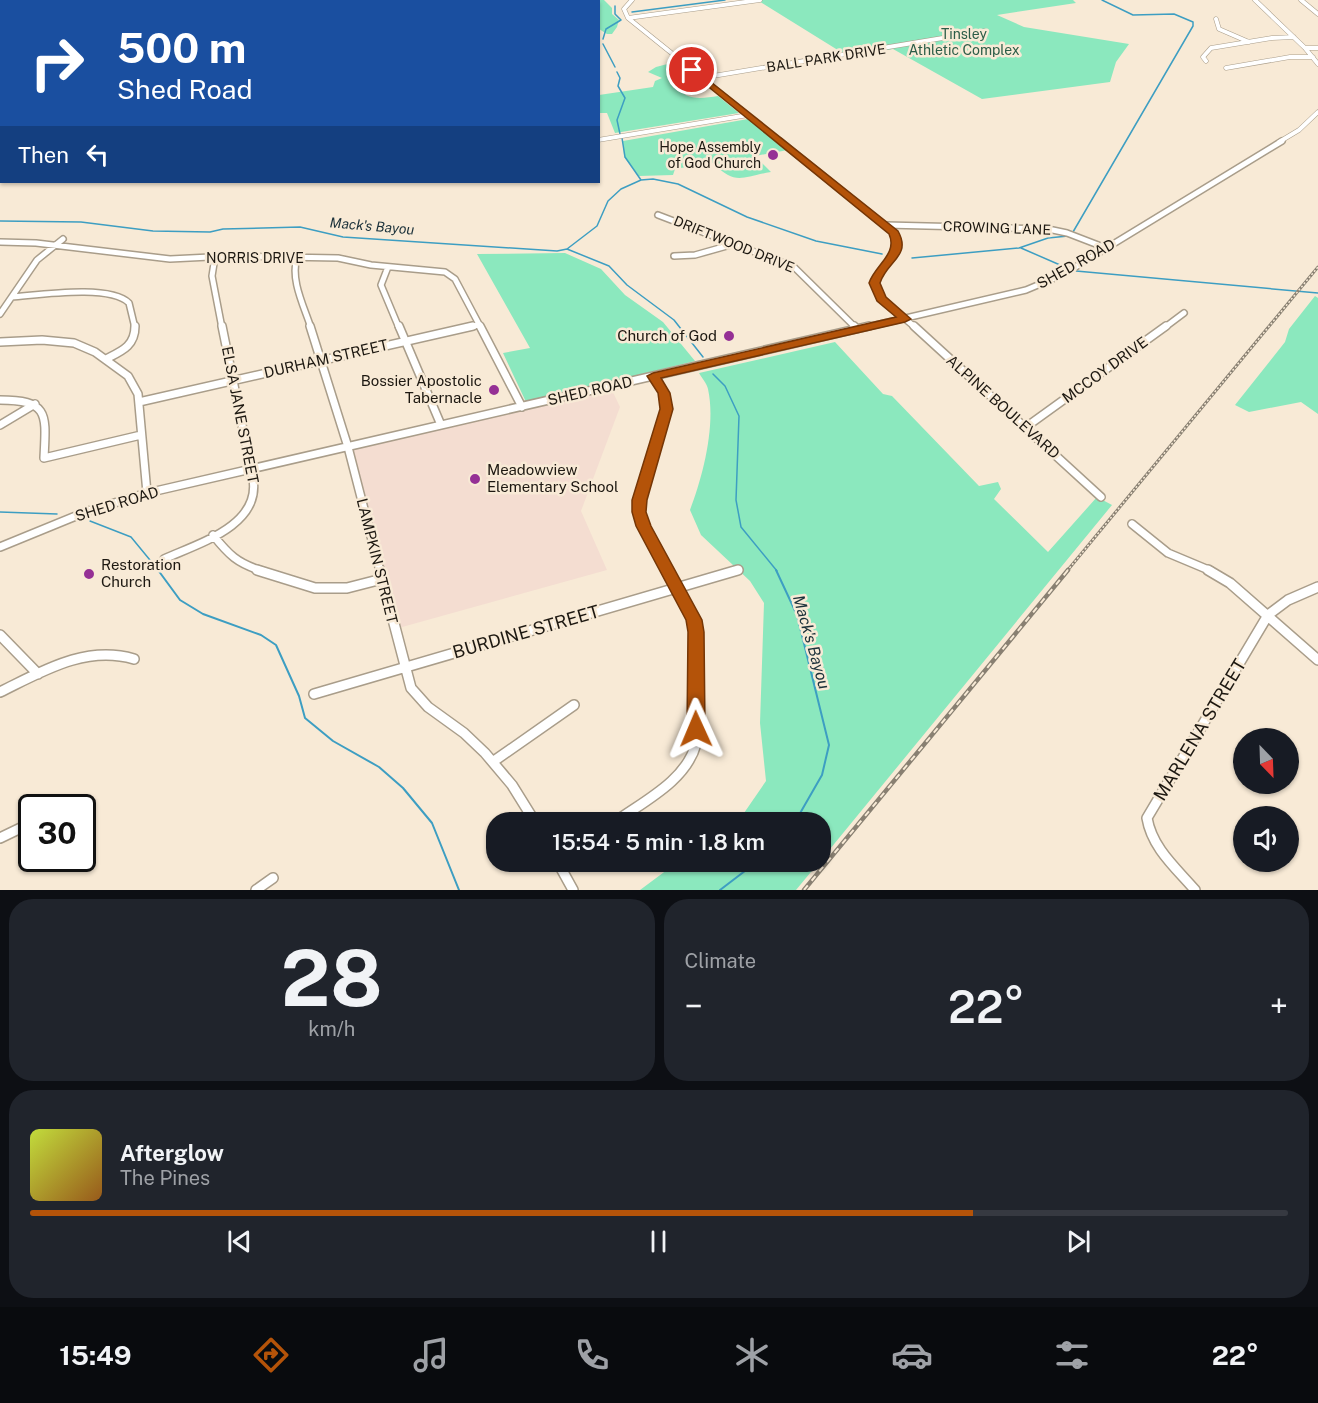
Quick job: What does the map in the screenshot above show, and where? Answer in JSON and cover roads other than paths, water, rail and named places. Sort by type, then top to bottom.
[{"type":"street","points":[[632,0],[624,9],[628,18],[886,225]]},
{"type":"street","points":[[628,18],[760,0]]},
{"type":"street","points":[[1255,0],[1305,48],[1318,64]]},
{"type":"street","points":[[1301,0],[1318,14]]},
{"type":"street","points":[[1216,20],[1219,29],[1248,42]]},
{"type":"street","name":"BALL PARK DRIVE","points":[[701,78],[985,31]]},
{"type":"street","points":[[1206,61],[1203,57],[1209,49],[1276,37],[1294,37]]},
{"type":"street","points":[[1305,48],[1318,48]]},
{"type":"street","points":[[1226,68],[1293,56],[1313,57]]},
{"type":"street","name":"SHED ROAD","points":[[0,547],[88,511],[147,493],[1034,288],[1064,274],[1299,130],[1318,112]]},
{"type":"street","points":[[600,140],[748,115]]},
{"type":"street","name":"DRIFTWOOD DRIVE","points":[[658,215],[673,218],[701,232],[794,267],[857,329]]},
{"type":"street","name":"CROWING LANE","points":[[886,225],[1048,229],[1106,248]]},
{"type":"street","name":"ALPINE BOULEVARD","points":[[886,225],[894,233],[898,246],[893,256],[878,272],[875,288],[881,299],[1026,427],[1101,497]]},
{"type":"street","points":[[0,314],[36,260],[63,239]]},
{"type":"street","name":"NORRIS DRIVE","points":[[0,242],[170,259],[338,258],[388,267],[439,271],[452,275],[478,325]]},
{"type":"street","points":[[674,256],[695,255],[734,244]]},
{"type":"street","name":"ELSA JANE STREET","points":[[164,559],[231,526],[248,512],[254,498],[251,469],[212,276],[215,257]]},
{"type":"street","name":"LAMPKIN STREET","points":[[297,258],[293,272],[348,447],[411,688],[417,698],[465,734],[494,761],[529,812]]},
{"type":"street","points":[[388,267],[381,285],[441,425]]},
{"type":"street","points":[[12,297],[102,293],[125,299],[132,308],[134,339],[127,348],[106,359]]},
{"type":"street","name":"MCCOY DRIVE","points":[[1026,427],[1184,313]]},
{"type":"street","points":[[478,325],[522,406]]},
{"type":"street","name":"DURHAM STREET","points":[[139,402],[478,325]]},
{"type":"street","points":[[0,342],[46,339],[69,341],[84,346],[106,359],[133,380],[139,402],[147,493]]},
{"type":"street","points":[[629,812],[678,776],[687,766],[696,744],[696,632],[694,620],[644,526],[639,512],[639,500],[667,409],[664,393],[653,376]]},
{"type":"street","points":[[0,400],[19,400],[35,404],[45,416],[44,458],[141,435]]},
{"type":"street","points":[[0,425],[35,404]]},
{"type":"street","points":[[1132,524],[1168,553],[1207,569],[1230,583],[1318,660]]},
{"type":"street","points":[[213,535],[226,552],[245,566],[315,588],[347,588],[382,579]]},
{"type":"street","name":"BURDINE STREET","points":[[314,694],[738,570]]},
{"type":"street","name":"MARLENA STREET","points":[[1195,890],[1154,842],[1147,818],[1268,615],[1287,600],[1318,587]]},
{"type":"street","points":[[0,634],[38,674]]},
{"type":"street","points":[[0,692],[70,661],[96,655],[118,654],[134,659]]},
{"type":"street","points":[[494,761],[574,705]]},
{"type":"street","points":[[0,838],[18,829]]},
{"type":"street","points":[[564,872],[573,890]]},
{"type":"street","points":[[256,890],[273,878]]},
{"type":"waterway","points":[[632,12],[725,0]]},
{"type":"waterway","points":[[1073,232],[1193,26],[1193,22],[1174,14],[1133,15],[1102,0]]},
{"type":"waterway","points":[[603,39],[606,29],[621,20],[615,14],[615,6]]},
{"type":"waterway","points":[[603,44],[615,67]]},
{"type":"waterway","points":[[617,72],[620,78],[618,86],[625,98],[617,120],[620,134]]},
{"type":"waterway","points":[[622,138],[625,157],[641,180]]},
{"type":"waterway","points":[[641,180],[653,179],[678,184],[747,217],[816,241],[882,254]]},
{"type":"waterway","points":[[567,249],[597,226],[608,201],[621,189],[641,180]]},
{"type":"waterway","name":"Mack's Bayou","points":[[0,221],[81,222],[153,231],[210,232],[223,229],[300,227],[343,237],[557,251],[567,249]]},
{"type":"waterway","points":[[912,258],[1019,248],[1048,238],[1068,236]]},
{"type":"waterway","points":[[1021,248],[1067,268]]},
{"type":"waterway","name":"Mack's Bayou","points":[[567,249],[609,266],[627,285],[674,320],[703,357]]},
{"type":"waterway","points":[[1076,271],[1318,293]]},
{"type":"waterway","name":"Mack's Bayou","points":[[713,374],[725,386],[739,416],[736,500],[741,527],[777,571]]},
{"type":"waterway","name":"Mack's Bayou","points":[[0,512],[57,514]]},
{"type":"waterway","name":"Mack's Bayou","points":[[90,521],[131,537],[159,571]]},
{"type":"waterway","name":"Mack's Bayou","points":[[158,570],[180,600],[203,614],[261,635],[276,645],[299,696],[305,718],[333,741],[379,767],[403,788],[432,823],[459,890]]},
{"type":"waterway","name":"Mack's Bayou","points":[[776,570],[797,615],[829,745],[822,775],[801,812]]},
{"type":"waterway","name":"Mack's Bayou","points":[[720,890],[744,872]]},
{"type":"railway","points":[[1067,571],[1318,267]]},
{"type":"railway","points":[[804,890],[1068,570]]},
{"type":"place","name":"Hope Assembly of God Church","points":[[773,155]]},
{"type":"place","name":"Church of God","points":[[729,336]]},
{"type":"place","name":"Bossier Apostolic Tabernacle","points":[[494,390]]},
{"type":"place","name":"Meadowview Elementary School","points":[[475,479]]},
{"type":"place","name":"Restoration Church","points":[[89,574]]},
{"type":"park label","name":"Tinsley Athletic Complex","points":[[964,42]]}]
